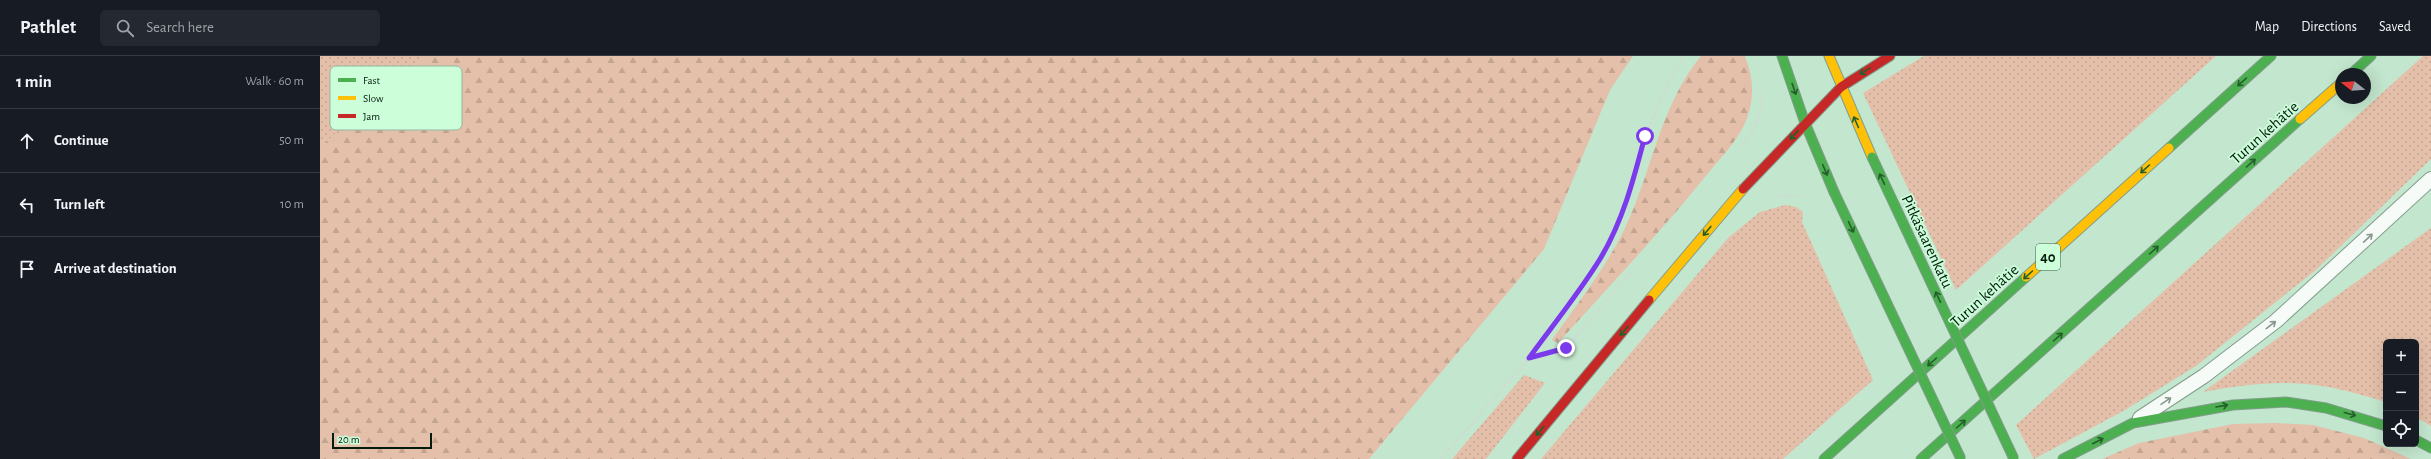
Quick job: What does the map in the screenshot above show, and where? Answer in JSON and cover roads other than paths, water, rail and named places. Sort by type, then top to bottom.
[{"type":"main road","points":[[1782,56],[1805,123],[1834,192],[1961,459]]},
{"type":"main road","name":"Pitkäsaarenkatu","points":[[1829,56],[1872,157],[2014,459]]},
{"type":"main road","points":[[1517,459],[1732,201],[1841,87],[1890,56]]},
{"type":"main road","name":"Turun kehätie","points":[[1824,459],[2271,56]]},
{"type":"main road","points":[[2358,68],[2371,56]]},
{"type":"main road","name":"Turun kehätie","points":[[1921,459],[2335,88]]},
{"type":"main road","points":[[2063,459],[2133,423],[2233,404],[2286,402],[2326,408],[2383,425]]},
{"type":"main road","points":[[2419,442],[2431,448]]},
{"type":"lane","points":[[2133,423],[2204,376],[2276,321],[2431,179]]}]
